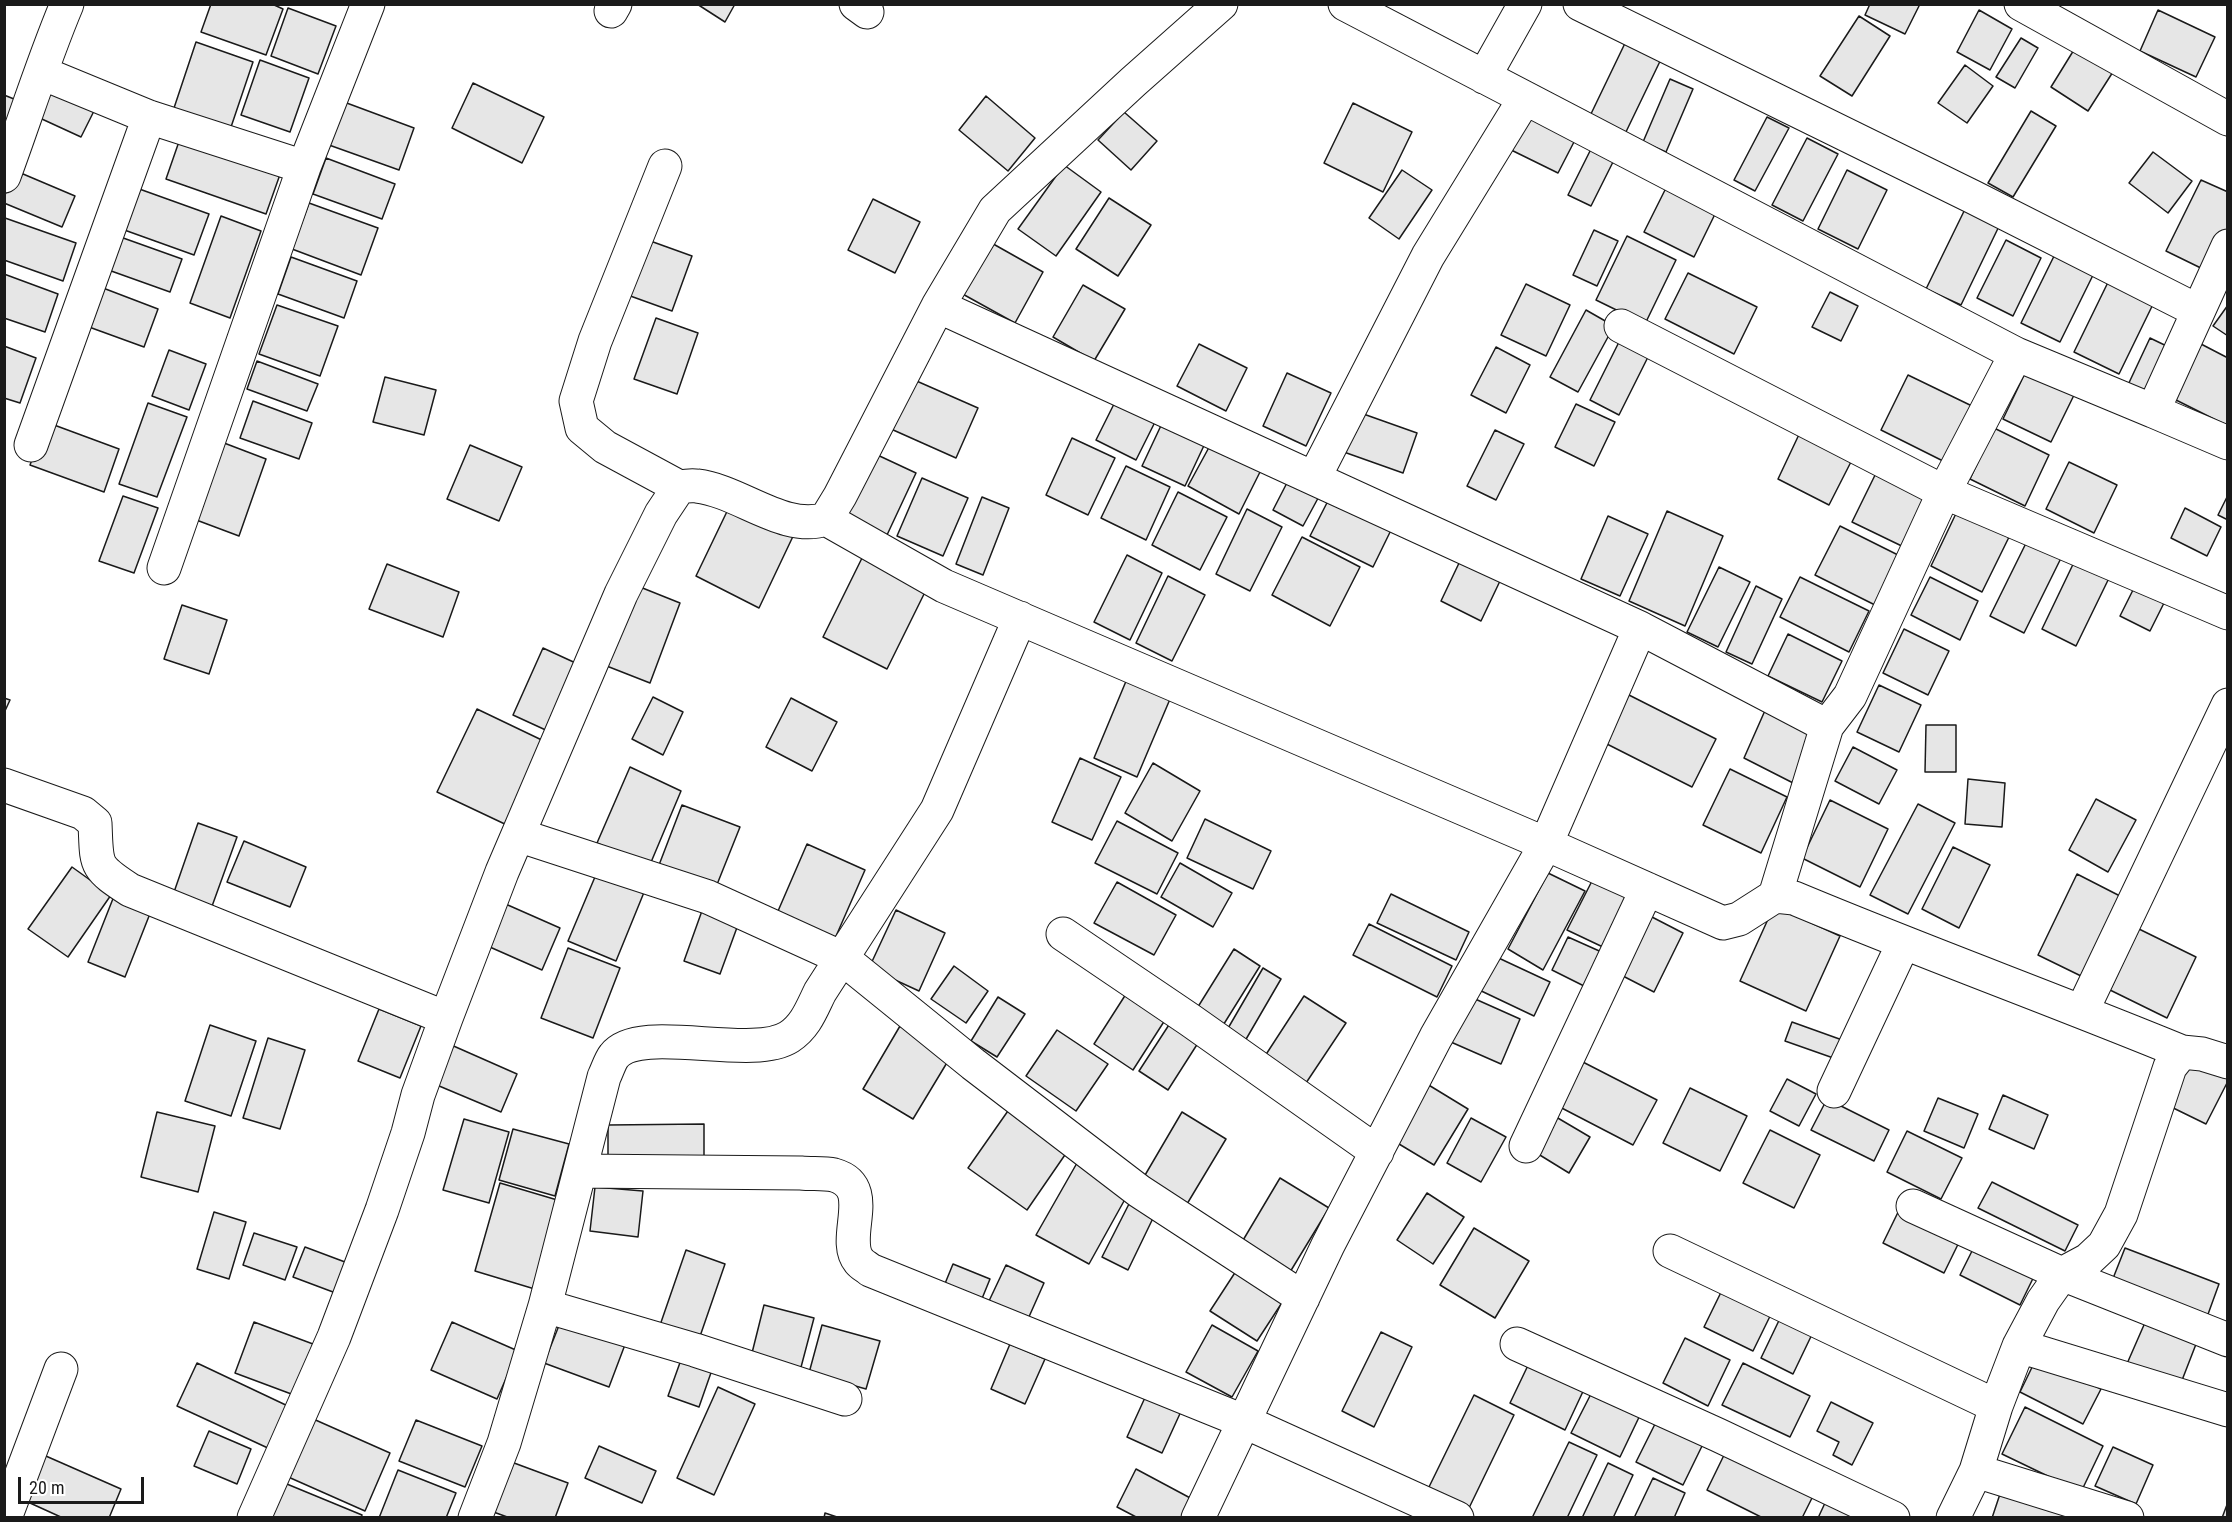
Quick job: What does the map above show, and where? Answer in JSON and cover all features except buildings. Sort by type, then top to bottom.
[{"type":"street","points":[[4,176],[42,73],[52,39],[67,4]]},
{"type":"street","points":[[164,568],[304,167],[368,4]]},
{"type":"street","points":[[826,519],[938,306],[995,210],[1221,4]]},
{"type":"street","points":[[1345,4],[2016,354],[2228,443]]},
{"type":"street","points":[[1484,77],[1525,4]]},
{"type":"street","points":[[1580,4],[1973,197],[2198,311]]},
{"type":"street","points":[[2021,4],[2228,119]]},
{"type":"street","points":[[42,73],[149,117],[304,167]]},
{"type":"street","points":[[1314,478],[1428,256],[1525,98]]},
{"type":"street","points":[[31,445],[149,117]]},
{"type":"street","points":[[664,166],[595,341],[576,401],[582,428],[605,447],[679,487],[696,485],[725,493],[794,522],[809,523],[826,519],[944,586],[1546,844],[1723,923],[1739,919],[1775,896],[1794,898],[1904,944],[2082,1011],[2182,1052],[2202,1054],[2228,1062]]},
{"type":"street","points":[[2153,411],[2228,246]]},
{"type":"street","points":[[938,306],[1640,628],[1827,726]]},
{"type":"street","points":[[1622,326],[1944,492],[2228,613]]},
{"type":"street","points":[[1775,896],[1827,726],[1850,696],[1944,492],[2016,354]]},
{"type":"street","points":[[254,1518],[334,1337],[385,1199],[408,1133],[418,1095],[446,1018],[518,835],[621,594],[661,514],[679,487]]},
{"type":"street","points":[[475,1518],[504,1443],[545,1306],[604,1077],[614,1055],[636,1043],[763,1044],[788,1038],[805,1023],[820,992],[937,810],[1020,618]]},
{"type":"street","points":[[1198,1518],[1303,1298],[1436,1037],[1546,844],[1640,628]]},
{"type":"street","points":[[2082,1011],[2228,705]]},
{"type":"street","points":[[4,785],[82,813],[95,823],[97,859],[103,872],[130,890],[446,1018]]},
{"type":"street","points":[[518,835],[708,897],[842,958],[973,1064],[1139,1191],[1303,1298]]},
{"type":"street","points":[[1526,1146],[1647,889]]},
{"type":"street","points":[[1063,934],[1377,1152]]},
{"type":"street","points":[[1834,1091],[1904,944]]},
{"type":"street","points":[[1953,1518],[1976,1471],[1996,1406],[2019,1346],[2043,1301],[2062,1274],[2088,1260],[2104,1245],[2121,1214],[2170,1067],[2182,1052]]},
{"type":"street","points":[[580,1171],[834,1175],[850,1184],[855,1194],[854,1248],[858,1261],[870,1270],[1243,1421],[1457,1518]]},
{"type":"street","points":[[1912,1206],[2062,1274],[2228,1340]]},
{"type":"street","points":[[1670,1251],[1996,1406]]},
{"type":"street","points":[[545,1306],[695,1350],[845,1399]]},
{"type":"street","points":[[1517,1344],[1718,1435],[1893,1518]]},
{"type":"street","points":[[2019,1346],[2228,1410]]},
{"type":"street","points":[[5,1518],[61,1369]]},
{"type":"street","points":[[1976,1471],[2127,1518]]}]
